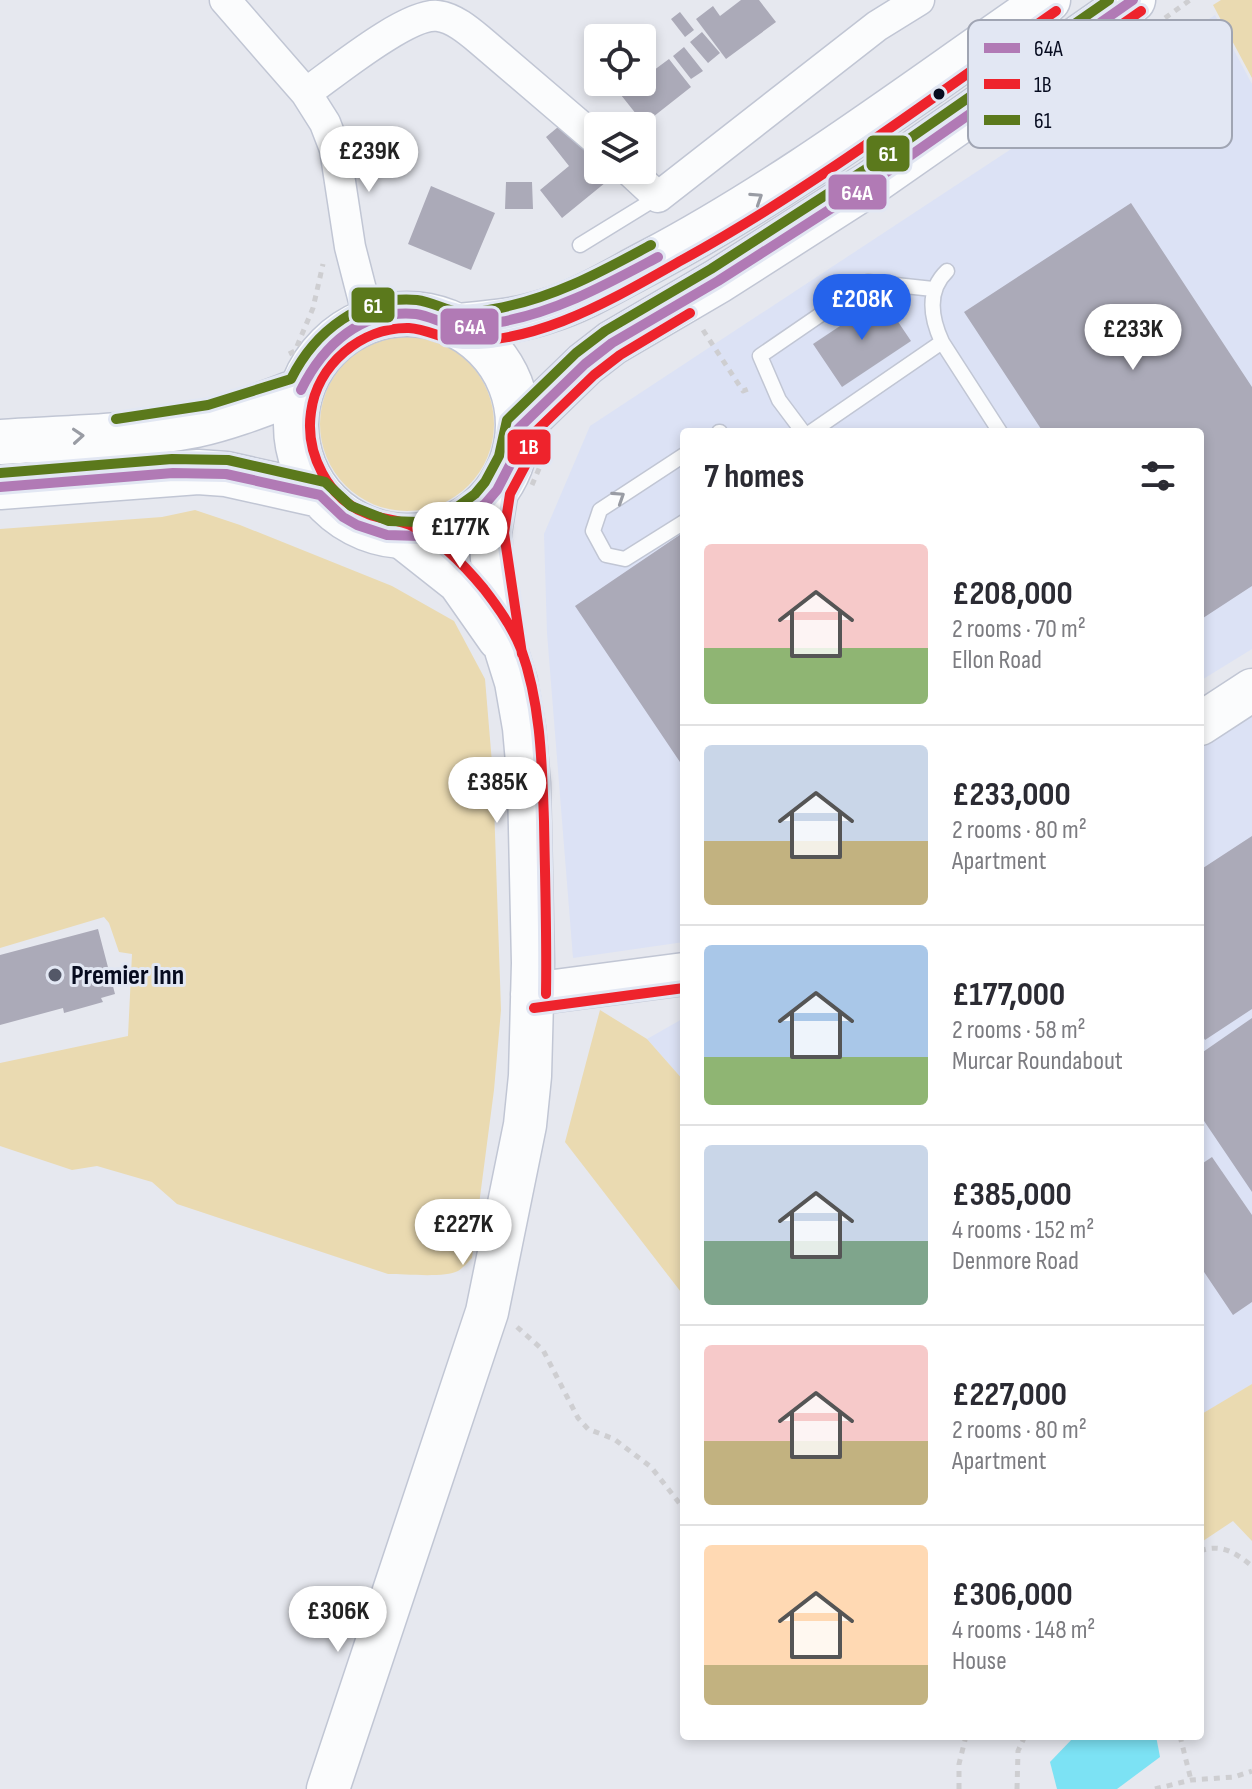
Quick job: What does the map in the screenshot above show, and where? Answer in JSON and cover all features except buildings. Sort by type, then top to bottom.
[{"type":"main road","points":[[1019,20],[1048,0]]},
{"type":"main road","points":[[457,326],[510,321],[549,311],[704,233],[968,55]]},
{"type":"main road","points":[[328,1789],[487,1312],[525,1125],[532,994],[529,784],[524,728],[516,682],[506,650],[490,533],[513,492],[512,461],[532,439],[585,364],[612,343],[718,281],[968,123]]},
{"type":"main road","points":[[0,442],[196,425],[249,410],[292,373],[316,360],[353,327],[383,316],[413,314],[457,326],[483,345],[502,369],[532,439]]},
{"type":"main road","points":[[292,373],[297,445],[302,463],[320,495],[343,517],[357,525],[402,537],[438,532],[455,526],[513,492]]},
{"type":"main road","points":[[0,487],[198,472],[226,474],[320,495]]},
{"type":"main road","points":[[402,537],[459,582],[506,650]]},
{"type":"main road","points":[[1204,721],[1252,690]]},
{"type":"main road","points":[[532,994],[680,975]]},
{"type":"street","points":[[225,0],[306,93],[325,123],[335,149],[350,247],[369,321]]},
{"type":"street","points":[[644,184],[658,197],[877,26],[919,0]]},
{"type":"street","points":[[306,93],[419,13],[444,17],[462,26],[584,129]]},
{"type":"lane","points":[[580,245],[658,197]]},
{"type":"lane","points":[[947,271],[933,289],[934,323],[942,342],[997,428]]},
{"type":"lane","points":[[800,428],[779,400],[760,356],[868,282],[933,289]]},
{"type":"lane","points":[[817,428],[942,342]]},
{"type":"lane","points":[[680,458],[600,510],[593,531],[606,555],[625,559],[680,525]]},
{"type":"path","points":[[1144,13],[1190,0]]},
{"type":"path","points":[[292,373],[295,351],[313,308],[327,246],[350,247]]},
{"type":"path","points":[[690,335],[715,321]]},
{"type":"path","points":[[702,329],[743,391],[755,385],[772,406],[779,400]]},
{"type":"path","points":[[513,492],[532,439]]},
{"type":"path","points":[[487,1312],[525,1332],[543,1350],[578,1418],[588,1429],[614,1439],[651,1467],[680,1504]]},
{"type":"path","points":[[1204,1549],[1221,1547],[1252,1566]]},
{"type":"path","points":[[959,1789],[959,1764],[965,1740]]},
{"type":"path","points":[[1017,1789],[1018,1751],[1023,1740]]},
{"type":"path","points":[[1181,1740],[1191,1780]]},
{"type":"path","points":[[1155,1789],[1191,1780],[1234,1777],[1252,1771]]},
{"type":"shaded area","points":[[1221,0],[1252,0],[1252,78],[1232,41],[1232,20],[1221,20],[1213,5]]},
{"type":"shaded area","points":[[1232,47],[1252,84],[1252,649],[1204,679],[1204,428],[680,428],[680,943],[573,958],[547,633],[544,534],[590,426],[1013,148],[1232,148]]},
{"type":"shaded area","points":[[407,337],[440,343],[469,362],[488,391],[494,424],[488,457],[469,486],[440,505],[407,511],[374,505],[345,486],[326,457],[320,424],[326,391],[345,362],[374,343]]},
{"type":"shaded area","points":[[195,510],[392,586],[454,621],[485,679],[493,775],[501,1010],[472,1258],[452,1273],[388,1274],[177,1204],[152,1182],[97,1166],[72,1170],[0,1146],[0,1063],[128,1036],[132,954],[119,952],[104,917],[0,948],[0,529],[162,517]]},
{"type":"shaded area","points":[[1252,695],[1252,1384],[1204,1414],[1204,722]]},
{"type":"shaded area","points":[[600,1010],[647,1039],[680,1076],[680,1291],[565,1142]]},
{"type":"shaded area","points":[[680,1020],[680,1076],[647,1039]]},
{"type":"shaded area","points":[[1252,1384],[1252,1541],[1233,1521],[1204,1540],[1204,1413]]},
{"type":"water","points":[[1071,1740],[1157,1740],[1160,1757],[1117,1789],[1057,1789],[1050,1762]]},
{"type":"transit line","name":"61","points":[[1080,20],[1109,0]]},
{"type":"transit line","name":"64A","points":[[1104,20],[1133,0]]},
{"type":"transit line","name":"1B","points":[[1043,20],[1056,11]]},
{"type":"transit line","name":"1B","points":[[1128,20],[1141,11]]},
{"type":"transit line","name":"1B","points":[[546,994],[541,756],[533,691],[521,649],[489,596],[443,547],[408,524],[374,516],[354,507],[331,486],[316,459],[310,428],[315,395],[322,379],[344,352],[374,334],[391,329],[416,329],[463,341],[488,340],[514,336],[578,315],[653,277],[778,203],[968,73]]},
{"type":"transit line","name":"61","points":[[0,473],[172,459],[228,460],[325,482],[351,506],[389,521],[418,522],[449,513],[475,494],[485,482],[499,456],[507,420],[576,353],[605,331],[711,269],[863,171],[968,98]]},
{"type":"transit line","name":"64A","points":[[0,487],[173,473],[226,474],[320,495],[343,517],[387,535],[420,536],[455,526],[485,504],[497,490],[512,461],[518,429],[585,364],[612,343],[718,281],[871,183],[968,115]]},
{"type":"transit line","name":"61","points":[[116,419],[208,405],[291,379],[313,346],[327,332],[359,310],[377,303],[417,300],[467,313],[515,304],[576,283],[651,245]]},
{"type":"transit line","name":"64A","points":[[301,390],[333,345],[346,333],[378,317],[416,314],[462,327],[500,322],[562,304],[658,257]]},
{"type":"transit line","name":"1B","points":[[522,654],[504,533],[510,494],[525,466],[531,436],[594,375],[620,355],[690,313]]},
{"type":"transit line","name":"1B","points":[[534,1008],[680,989]]},
{"type":"place","name":"Premier Inn","points":[[55,975]]}]
